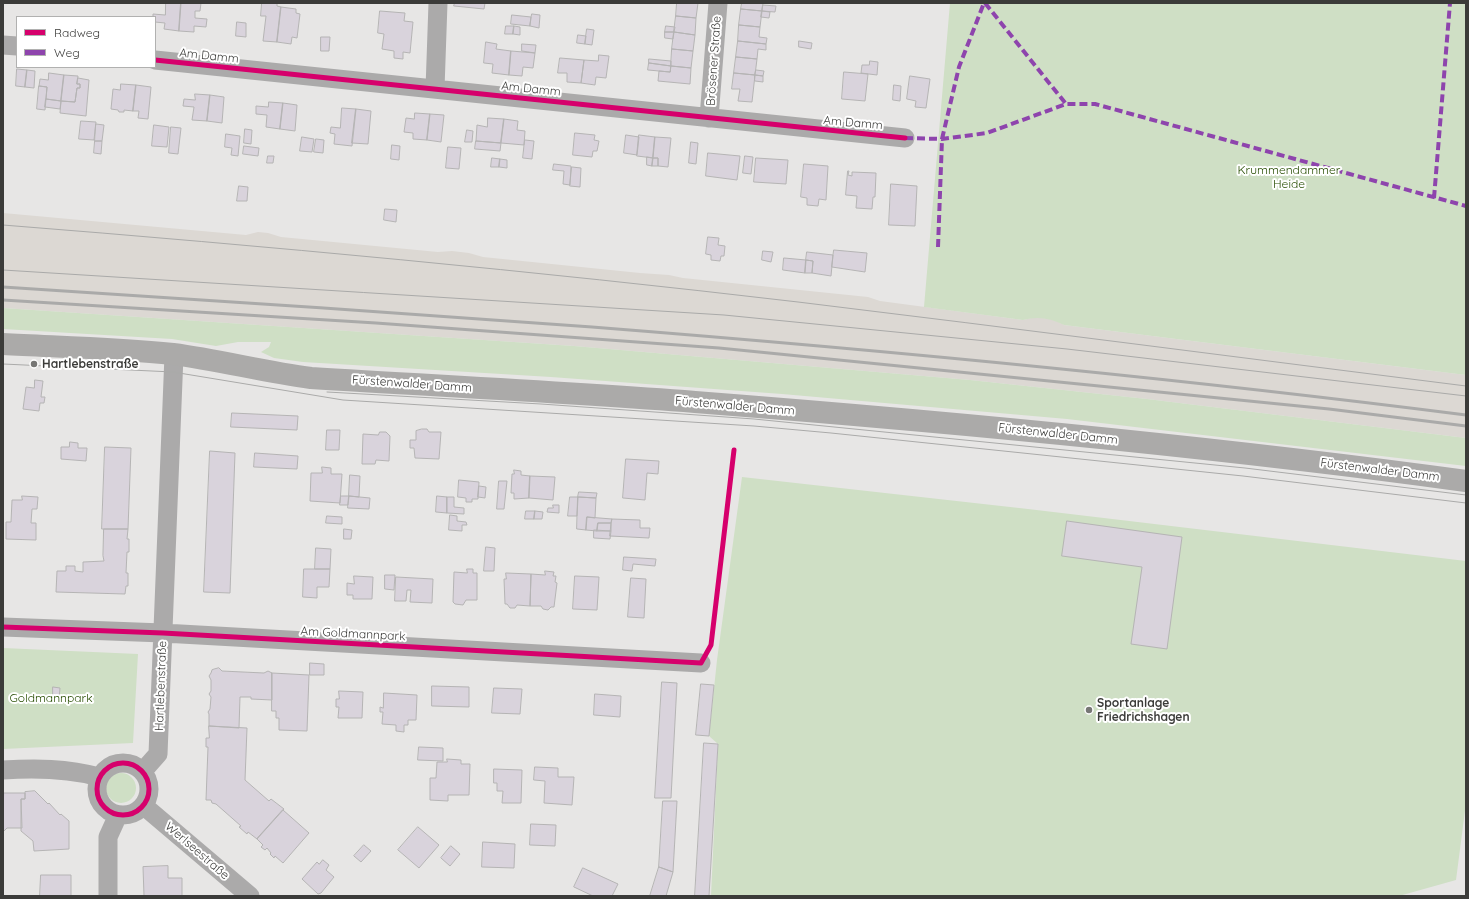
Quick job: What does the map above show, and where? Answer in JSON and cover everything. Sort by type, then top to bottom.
[{"type":"main road","name":"Fürstenwalder Damm","points":[[3,344],[139,351],[174,355],[311,378],[694,402],[925,421],[1246,454],[1466,481]]},
{"type":"street","points":[[435,89],[438,3]]},
{"type":"street","name":"Brösener Straße","points":[[709,118],[718,3]]},
{"type":"street","points":[[3,45],[16,46]]},
{"type":"street","name":"Am Damm","points":[[156,60],[905,138]]},
{"type":"street","name":"Hartlebenstraße","points":[[143,771],[158,754],[174,355]]},
{"type":"street","name":"Am Goldmannpark","points":[[3,627],[163,633],[701,663]]},
{"type":"street","points":[[119,762],[132,764],[143,771],[149,782],[149,795],[144,806],[132,815],[118,816],[106,810],[99,801],[96,789],[99,777],[107,767],[119,762]]},
{"type":"street","points":[[3,770],[28,768],[80,771],[99,777]]},
{"type":"street","name":"Werlseestraße","points":[[144,806],[250,896]]},
{"type":"street","points":[[108,896],[108,837],[118,816]]},
{"type":"shaded area","points":[[3,213],[246,235],[258,232],[281,237],[438,252],[452,251],[469,253],[483,257],[669,275],[683,278],[868,297],[880,301],[1023,320],[1035,317],[1053,319],[1064,325],[1466,375],[1466,438],[1147,399],[970,380],[574,346],[3,308]]},
{"type":"green space","name":"Krummendammer Heide","points":[[950,3],[1466,3],[1466,375],[1064,325],[1044,318],[1023,320],[924,307]]},
{"type":"green space","points":[[3,308],[574,346],[970,380],[1147,399],[1466,438],[1466,466],[1067,419],[782,394],[551,377],[303,362],[274,358],[261,352],[269,347],[271,342],[238,342],[216,346],[172,339],[3,329]]},
{"type":"green space","name":"Sportanlage Friedrichshagen","points":[[742,477],[1466,561],[1466,803],[1456,880],[1399,896],[711,896],[718,744],[709,736],[717,660]]},
{"type":"green space","name":"Goldmannpark","points":[[3,648],[138,654],[133,743],[3,749]]},
{"type":"green space","points":[[121,773],[132,777],[136,788],[132,799],[121,803],[110,799],[106,788],[110,777]]},
{"type":"building","points":[[166,3],[181,3],[179,31],[164,29],[165,23],[156,22],[156,16],[153,16],[153,14],[165,15]]},
{"type":"building","points":[[181,3],[201,3],[200,11],[195,11],[195,18],[207,19],[206,27],[194,26],[194,32],[179,31]]},
{"type":"building","points":[[262,3],[277,3],[277,6],[281,7],[277,42],[263,41],[266,16],[261,16]]},
{"type":"building","points":[[455,3],[485,3],[484,9],[454,6]]},
{"type":"building","points":[[677,3],[698,3],[696,18],[676,16]]},
{"type":"building","points":[[742,3],[763,3],[762,11],[741,9]]},
{"type":"building","points":[[763,5],[776,6],[775,12],[762,11]]},
{"type":"building","points":[[281,7],[296,9],[296,13],[300,14],[297,38],[292,37],[291,44],[277,42]]},
{"type":"building","points":[[741,9],[762,11],[760,27],[739,25]]},
{"type":"building","points":[[380,11],[405,13],[404,21],[413,22],[410,53],[403,52],[403,59],[394,58],[394,51],[382,49],[384,34],[378,33]]},
{"type":"building","points":[[762,11],[770,12],[769,18],[761,17]]},
{"type":"building","points":[[532,14],[540,15],[539,28],[530,26]]},
{"type":"building","points":[[512,15],[531,17],[530,26],[511,24]]},
{"type":"building","points":[[676,16],[696,18],[695,35],[674,32]]},
{"type":"building","points":[[237,22],[246,23],[246,37],[236,36]]},
{"type":"building","points":[[739,25],[760,27],[759,37],[767,38],[766,44],[738,41]]},
{"type":"building","points":[[506,26],[514,26],[513,34],[505,34]]},
{"type":"building","points":[[514,26],[520,27],[520,35],[513,34]]},
{"type":"building","points":[[666,26],[675,27],[674,32],[665,32]]},
{"type":"building","points":[[587,29],[594,30],[592,45],[585,44]]},
{"type":"building","points":[[665,32],[674,32],[673,39],[665,38]]},
{"type":"building","points":[[674,32],[695,35],[693,51],[672,49]]},
{"type":"building","points":[[578,35],[586,36],[585,44],[577,43]]},
{"type":"building","points":[[321,37],[330,37],[329,51],[321,51]]},
{"type":"building","points":[[738,41],[766,44],[766,50],[758,49],[757,59],[736,57]]},
{"type":"building","points":[[799,41],[812,43],[811,49],[799,47]]},
{"type":"building","points":[[486,42],[497,44],[496,49],[511,51],[509,75],[492,73],[493,64],[484,63]]},
{"type":"building","points":[[522,44],[536,45],[535,53],[522,51]]},
{"type":"building","points":[[672,49],[693,51],[691,68],[671,66]]},
{"type":"building","points":[[511,51],[535,53],[533,68],[523,67],[522,76],[509,75]]},
{"type":"building","points":[[599,55],[609,56],[606,78],[596,77],[595,85],[581,83],[584,60],[598,61]]},
{"type":"building","points":[[736,57],[757,59],[755,75],[734,73]]},
{"type":"building","points":[[560,58],[584,60],[581,83],[567,82],[567,73],[558,73]]},
{"type":"building","points":[[649,59],[671,61],[671,66],[649,63]]},
{"type":"building","points":[[870,61],[878,62],[877,75],[861,73],[862,65],[869,65]]},
{"type":"building","points":[[649,63],[671,66],[670,72],[648,70]]},
{"type":"building","points":[[671,66],[691,68],[690,84],[658,81],[659,71],[670,72]]},
{"type":"building","points":[[17,69],[27,70],[25,87],[16,86]]},
{"type":"building","points":[[27,70],[35,71],[34,88],[25,87]]},
{"type":"building","points":[[756,70],[764,71],[763,76],[755,75]]},
{"type":"building","points":[[844,72],[868,74],[865,101],[842,99]]},
{"type":"building","points":[[49,73],[64,75],[61,101],[46,99],[47,87],[39,86],[40,79],[48,80]]},
{"type":"building","points":[[734,73],[755,75],[752,102],[738,101],[740,89],[732,89]]},
{"type":"building","points":[[64,75],[78,76],[77,84],[80,84],[80,88],[77,88],[75,102],[61,101]]},
{"type":"building","points":[[755,75],[763,76],[763,82],[755,81]]},
{"type":"building","points":[[910,76],[930,79],[926,108],[915,107],[916,101],[907,99]]},
{"type":"building","points":[[78,78],[89,80],[86,116],[60,113],[61,101],[75,102],[77,88],[80,88],[80,84],[77,84]]},
{"type":"building","points":[[121,84],[136,85],[133,111],[124,110],[124,112],[119,112],[118,110],[111,109],[113,89],[120,90]]},
{"type":"building","points":[[136,85],[151,87],[148,119],[138,118],[139,111],[133,111]]},
{"type":"building","points":[[894,85],[901,86],[900,101],[893,100]]},
{"type":"building","points":[[39,86],[47,87],[45,110],[37,109]]},
{"type":"building","points":[[195,94],[210,95],[207,121],[192,120],[194,107],[183,106],[184,99],[195,100]]},
{"type":"building","points":[[210,95],[224,97],[222,123],[207,121]]},
{"type":"building","points":[[46,99],[61,101],[60,109],[45,107]]},
{"type":"building","points":[[269,102],[283,103],[280,129],[266,127],[267,115],[256,114],[256,106],[268,107]]},
{"type":"building","points":[[283,103],[297,105],[295,131],[280,129]]},
{"type":"building","points":[[342,108],[356,109],[352,146],[334,144],[335,134],[330,133],[331,127],[340,128]]},
{"type":"building","points":[[356,109],[371,111],[368,144],[352,143]]},
{"type":"building","points":[[415,113],[430,114],[427,140],[413,139],[413,133],[404,132],[406,118],[414,119]]},
{"type":"building","points":[[430,114],[444,115],[441,142],[427,140]]},
{"type":"building","points":[[488,118],[504,119],[501,143],[476,141],[477,125],[487,127]]},
{"type":"building","points":[[504,119],[518,121],[517,130],[525,131],[524,145],[501,143]]},
{"type":"building","points":[[81,121],[96,122],[94,140],[79,139]]},
{"type":"building","points":[[96,124],[104,125],[102,141],[95,141]]},
{"type":"building","points":[[154,125],[169,127],[167,147],[152,146]]},
{"type":"building","points":[[171,127],[181,128],[178,154],[169,153]]},
{"type":"building","points":[[245,129],[252,130],[251,144],[244,143]]},
{"type":"building","points":[[467,130],[473,131],[472,142],[465,142]]},
{"type":"building","points":[[575,133],[595,135],[594,140],[599,141],[597,151],[593,151],[592,157],[573,155]]},
{"type":"building","points":[[226,134],[240,136],[238,156],[231,155],[232,148],[225,147]]},
{"type":"building","points":[[626,135],[639,137],[637,155],[624,153]]},
{"type":"building","points":[[639,135],[655,137],[653,158],[637,156]]},
{"type":"building","points":[[302,137],[314,139],[312,152],[300,151]]},
{"type":"building","points":[[655,137],[671,138],[668,167],[658,166],[658,158],[653,158]]},
{"type":"building","points":[[316,139],[324,140],[323,153],[314,152]]},
{"type":"building","points":[[525,140],[534,141],[532,159],[523,158]]},
{"type":"building","points":[[95,141],[102,141],[101,154],[94,153]]},
{"type":"building","points":[[476,141],[501,143],[500,151],[475,149]]},
{"type":"building","points":[[691,142],[698,143],[696,164],[689,163]]},
{"type":"building","points":[[392,145],[400,146],[399,160],[391,159]]},
{"type":"building","points":[[244,146],[259,148],[258,156],[243,154]]},
{"type":"building","points":[[448,147],[461,148],[459,169],[446,168]]},
{"type":"building","points":[[708,153],[740,156],[737,180],[706,176]]},
{"type":"building","points":[[268,156],[274,156],[273,163],[267,163]]},
{"type":"building","points":[[745,156],[753,157],[751,174],[743,173]]},
{"type":"building","points":[[647,157],[653,158],[652,166],[647,165]]},
{"type":"building","points":[[492,158],[500,159],[499,167],[491,167]]},
{"type":"building","points":[[653,158],[658,158],[658,166],[652,166]]},
{"type":"building","points":[[756,158],[788,160],[786,184],[754,182]]},
{"type":"building","points":[[500,159],[507,160],[507,168],[499,167]]},
{"type":"building","points":[[554,164],[571,166],[570,185],[563,184],[564,171],[553,170]]},
{"type":"building","points":[[804,164],[828,166],[826,200],[819,199],[818,206],[807,205],[807,198],[801,197]]},
{"type":"building","points":[[572,167],[581,168],[580,187],[570,186]]},
{"type":"building","points":[[848,171],[848,175],[852,176],[852,172],[876,173],[875,197],[873,197],[872,209],[856,208],[857,196],[846,195]]},
{"type":"building","points":[[891,184],[917,186],[915,226],[889,225]]},
{"type":"building","points":[[239,186],[248,187],[247,201],[237,201]]},
{"type":"building","points":[[385,209],[397,210],[396,222],[384,220]]},
{"type":"building","points":[[708,237],[719,238],[718,245],[725,246],[724,256],[721,256],[720,261],[711,260],[711,255],[706,254]]},
{"type":"building","points":[[834,250],[867,253],[865,272],[832,267]]},
{"type":"building","points":[[763,251],[773,252],[771,262],[762,260]]},
{"type":"building","points":[[807,252],[833,255],[831,276],[812,273],[813,261],[806,260]]},
{"type":"building","points":[[784,258],[806,260],[805,273],[783,270]]},
{"type":"building","points":[[806,260],[813,261],[812,273],[805,273]]},
{"type":"building","points":[[35,380],[43,381],[41,397],[45,397],[44,403],[40,403],[39,411],[23,409],[26,387],[34,388]]},
{"type":"building","points":[[232,413],[298,416],[297,430],[231,427]]},
{"type":"building","points":[[427,429],[429,432],[441,432],[439,459],[415,458],[414,448],[410,448],[410,440],[416,440],[416,431]]},
{"type":"building","points":[[327,430],[340,430],[339,450],[326,450]]},
{"type":"building","points":[[380,432],[386,432],[390,436],[389,461],[376,460],[375,464],[362,464],[363,434],[378,435]]},
{"type":"building","points":[[70,442],[78,443],[78,448],[87,448],[86,461],[61,459],[61,447],[69,447]]},
{"type":"building","points":[[105,447],[131,448],[128,529],[102,529]]},
{"type":"building","points":[[210,451],[235,453],[230,593],[204,592]]},
{"type":"building","points":[[255,453],[298,456],[297,469],[254,467]]},
{"type":"building","points":[[626,459],[659,461],[658,474],[647,473],[645,500],[623,498]]},
{"type":"building","points":[[322,467],[331,468],[331,474],[342,474],[340,503],[310,501],[311,473],[322,473]]},
{"type":"building","points":[[514,470],[521,471],[521,475],[530,476],[529,498],[514,499],[514,493],[511,493],[512,474],[514,474]]},
{"type":"building","points":[[350,475],[360,476],[359,497],[349,496]]},
{"type":"building","points":[[530,476],[555,477],[553,500],[529,498]]},
{"type":"building","points":[[459,480],[479,482],[478,499],[472,499],[472,502],[466,502],[466,498],[458,497]]},
{"type":"building","points":[[499,481],[507,481],[504,509],[497,509]]},
{"type":"building","points":[[479,486],[486,487],[485,498],[478,497]]},
{"type":"building","points":[[579,492],[597,493],[596,498],[578,497]]},
{"type":"building","points":[[22,496],[38,497],[37,509],[32,509],[31,523],[36,523],[36,540],[6,539],[6,522],[11,522],[12,500],[22,500]]},
{"type":"building","points":[[341,496],[349,496],[348,505],[340,505]]},
{"type":"building","points":[[349,496],[370,498],[369,509],[348,508]]},
{"type":"building","points":[[437,496],[447,497],[447,513],[436,512]]},
{"type":"building","points":[[447,497],[454,497],[454,507],[464,508],[464,514],[447,513]]},
{"type":"building","points":[[570,497],[578,497],[577,516],[568,516]]},
{"type":"building","points":[[578,497],[596,498],[595,518],[587,517],[586,530],[577,529]]},
{"type":"building","points":[[553,505],[559,505],[559,513],[547,512],[548,508],[553,508]]},
{"type":"building","points":[[526,511],[535,511],[534,519],[525,519]]},
{"type":"building","points":[[535,511],[543,512],[542,519],[534,519]]},
{"type":"building","points":[[450,515],[457,516],[457,521],[466,522],[467,525],[462,525],[462,531],[449,530]]},
{"type":"building","points":[[327,516],[342,517],[342,524],[326,523]]},
{"type":"building","points":[[587,517],[612,519],[611,523],[598,523],[597,531],[586,530]]},
{"type":"building","points":[[612,519],[640,520],[640,528],[650,528],[649,538],[610,536]]},
{"type":"building","points":[[1067,521],[1182,537],[1167,649],[1131,644],[1142,567],[1062,556]]},
{"type":"building","points":[[598,523],[611,523],[611,531],[597,531]]},
{"type":"building","points":[[104,529],[128,529],[127,539],[129,539],[129,552],[127,552],[126,573],[128,573],[128,586],[126,586],[125,594],[56,592],[57,571],[66,571],[66,566],[75,566],[75,571],[83,572],[83,562],[104,561]]},
{"type":"building","points":[[344,529],[352,530],[351,539],[344,539]]},
{"type":"building","points":[[594,530],[611,531],[610,539],[594,538]]},
{"type":"building","points":[[486,547],[495,548],[494,571],[484,571]]},
{"type":"building","points":[[316,548],[331,549],[330,569],[315,569]]},
{"type":"building","points":[[624,557],[656,559],[655,566],[633,564],[632,571],[623,570]]},
{"type":"building","points":[[304,569],[330,569],[329,587],[317,587],[317,598],[303,597]]},
{"type":"building","points":[[467,569],[473,569],[473,573],[477,573],[477,600],[466,600],[463,605],[455,604],[453,602],[454,572],[467,573]]},
{"type":"building","points":[[545,571],[554,572],[553,576],[556,576],[555,582],[557,583],[554,607],[551,607],[548,610],[543,609],[541,606],[530,606],[531,574],[545,575]]},
{"type":"building","points":[[506,573],[531,574],[530,606],[517,605],[515,608],[510,608],[507,604],[505,604],[504,579],[506,579]]},
{"type":"building","points":[[385,575],[395,575],[394,590],[385,589]]},
{"type":"building","points":[[354,576],[373,577],[372,599],[353,599],[353,595],[347,595],[347,583],[354,584]]},
{"type":"building","points":[[575,576],[599,577],[597,610],[573,609]]},
{"type":"building","points":[[396,577],[433,579],[432,603],[410,602],[411,590],[407,590],[406,601],[395,601]]},
{"type":"building","points":[[631,578],[646,579],[644,618],[628,617]]},
{"type":"building","points":[[310,663],[324,664],[324,675],[310,675]]},
{"type":"building","points":[[219,668],[222,671],[264,673],[268,671],[272,673],[272,700],[240,697],[239,728],[209,726],[208,712],[210,709],[211,697],[209,694],[211,691],[211,680],[209,676],[212,670]]},
{"type":"building","points":[[272,673],[309,675],[307,731],[279,730],[279,718],[276,718],[276,711],[272,711]]},
{"type":"building","points":[[662,682],[677,683],[671,798],[655,798]]},
{"type":"building","points":[[701,684],[714,685],[709,736],[696,735]]},
{"type":"building","points":[[432,686],[469,687],[469,707],[432,706]]},
{"type":"building","points":[[53,687],[60,688],[59,699],[53,699]]},
{"type":"building","points":[[494,688],[522,689],[520,714],[492,713]]},
{"type":"building","points":[[339,691],[363,692],[362,718],[338,718],[339,707],[336,707],[336,699],[339,699]]},
{"type":"building","points":[[384,693],[417,695],[416,720],[408,720],[408,725],[404,725],[404,732],[396,731],[396,725],[382,724],[383,712],[380,712],[380,707],[383,708]]},
{"type":"building","points":[[595,694],[621,696],[620,717],[594,715]]},
{"type":"building","points":[[209,726],[247,728],[245,780],[269,801],[271,799],[284,809],[257,839],[248,832],[247,834],[239,827],[241,826],[216,804],[212,803],[211,800],[206,800],[208,747],[206,747],[206,738],[209,738]]},
{"type":"building","points":[[704,743],[718,744],[709,896],[695,896]]},
{"type":"building","points":[[419,747],[443,748],[443,761],[418,760]]},
{"type":"building","points":[[447,759],[461,760],[461,764],[470,764],[469,795],[448,795],[448,801],[430,800],[430,778],[436,778],[437,762],[447,762]]},
{"type":"building","points":[[535,767],[558,768],[558,777],[574,777],[572,805],[544,803],[545,781],[534,780]]},
{"type":"building","points":[[494,769],[522,770],[521,803],[502,803],[503,791],[497,791],[497,783],[494,783]]},
{"type":"building","points":[[35,791],[60,815],[61,814],[69,821],[69,849],[34,851],[33,841],[21,831],[21,799],[25,799],[25,792]]},
{"type":"building","points":[[4,793],[25,793],[25,799],[21,799],[22,828],[7,828],[3,832]]},
{"type":"building","points":[[663,801],[677,801],[673,872],[659,867]]},
{"type":"building","points":[[283,810],[309,833],[283,863],[275,856],[274,858],[267,848],[265,850],[261,847],[263,845],[257,839]]},
{"type":"building","points":[[531,824],[556,825],[555,846],[530,845]]},
{"type":"building","points":[[418,827],[439,845],[419,868],[398,850]]},
{"type":"building","points":[[483,842],[515,844],[514,868],[482,867]]},
{"type":"building","points":[[364,845],[371,851],[361,862],[354,856]]},
{"type":"building","points":[[451,846],[460,854],[450,866],[441,858]]},
{"type":"building","points":[[323,860],[329,865],[326,870],[334,877],[321,893],[318,894],[302,879],[317,862],[319,864]]},
{"type":"building","points":[[168,866],[168,878],[182,878],[182,896],[144,896],[143,867]]},
{"type":"building","points":[[659,867],[673,872],[666,896],[650,896]]},
{"type":"building","points":[[583,868],[618,884],[612,896],[593,896],[574,887]]},
{"type":"building","points":[[41,875],[71,875],[71,896],[40,896]]},
{"type":"tram line","points":[[3,225],[401,260],[600,280],[798,302],[1466,386]]},
{"type":"tram line","points":[[3,270],[724,315],[1067,349],[1466,396]]},
{"type":"tram line","points":[[3,364],[173,372],[343,400],[754,426],[831,433],[1243,476],[1466,503]]},
{"type":"tram line","points":[[327,392],[541,404],[754,419],[1245,468],[1466,495]]},
{"type":"railway","points":[[3,287],[371,311],[811,345],[1139,377],[1466,415]]},
{"type":"railway","points":[[3,300],[376,323],[719,348],[1329,409],[1466,426]]},
{"type":"marked path","points":[[938,247],[942,139],[959,67],[984,3]]},
{"type":"marked path","points":[[985,3],[1066,104]]},
{"type":"marked path","points":[[1434,198],[1450,3]]},
{"type":"marked path","points":[[905,138],[942,139],[987,133],[1066,104],[1095,104],[1466,206]]},
{"type":"cycle path","points":[[156,60],[905,138]]},
{"type":"cycle path","points":[[3,627],[163,633],[701,663],[711,645],[734,450]]},
{"type":"cycle path","points":[[118,763],[128,763],[142,770],[149,784],[149,789],[149,794],[142,808],[128,815],[118,815],[108,811],[101,804],[97,794],[97,784],[101,774],[108,767],[118,763]]},
{"type":"place","name":"Hartlebenstraße","points":[[34,364]]},
{"type":"place","name":"Sportanlage Friedrichshagen","points":[[1089,710]]}]
